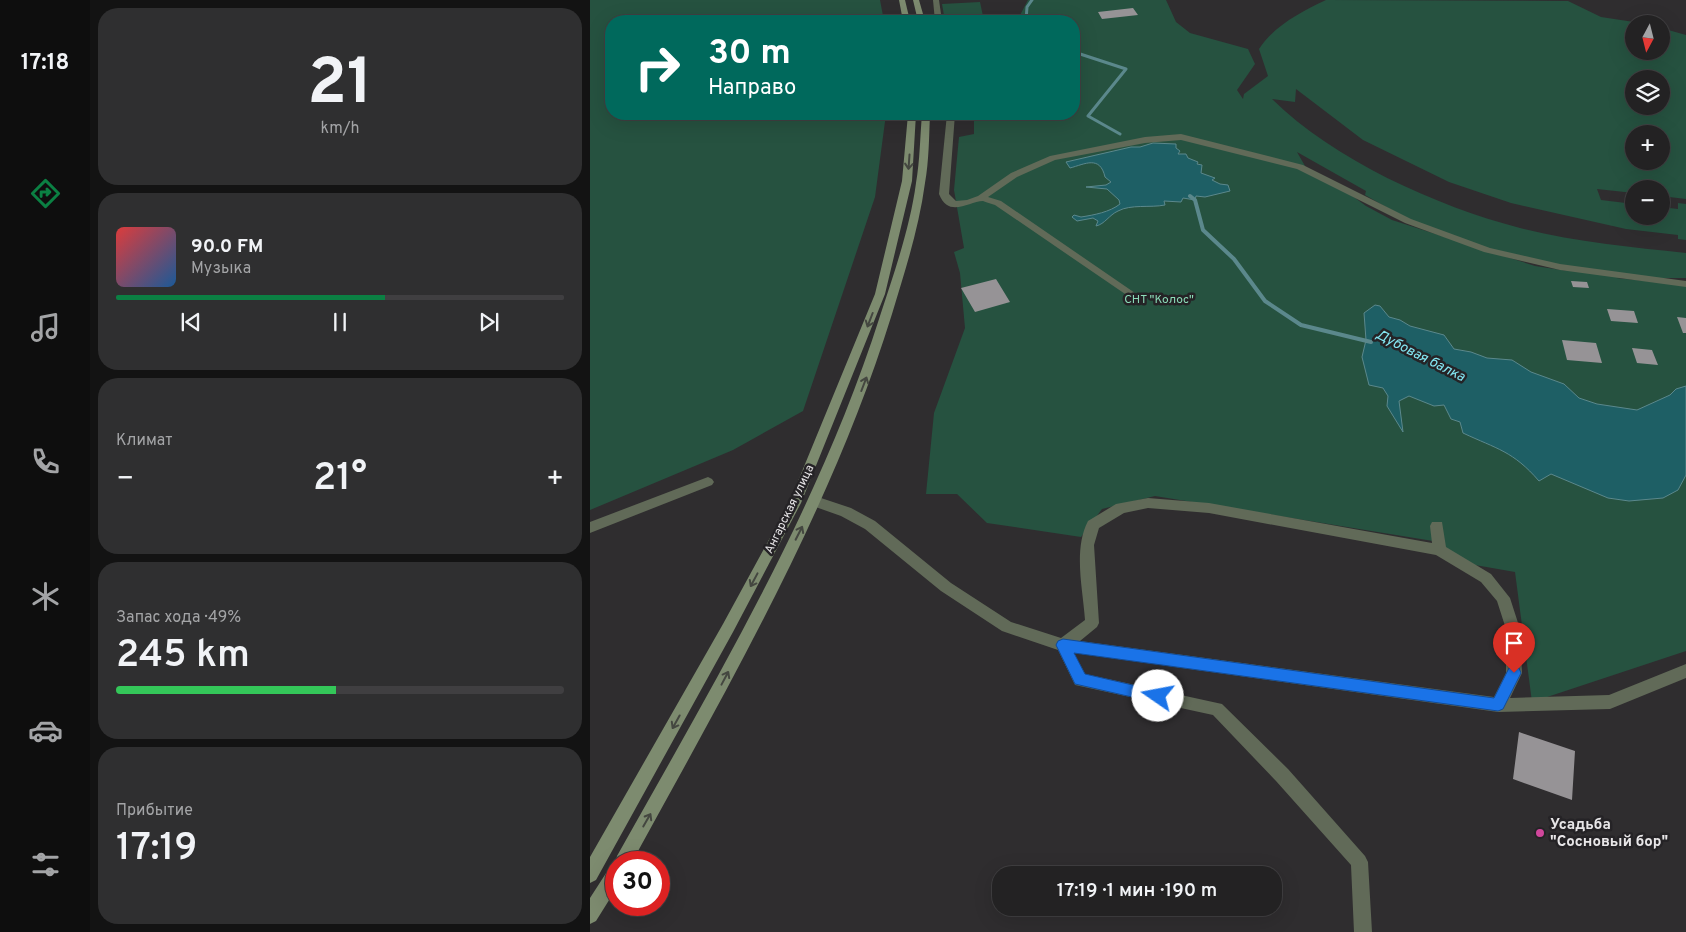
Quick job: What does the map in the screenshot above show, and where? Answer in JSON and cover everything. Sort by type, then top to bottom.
[{"type":"main road","points":[[902,0],[906,15]]},
{"type":"main road","points":[[916,0],[920,15]]},
{"type":"main road","name":"Ангарская улица","points":[[590,874],[728,628],[799,494],[880,294],[907,181],[912,120]]},
{"type":"main road","name":"Ангарская улица","points":[[629,851],[738,653],[815,500],[869,369],[906,251],[921,183],[926,120]]},
{"type":"main road","points":[[590,914],[605,890]]},
{"type":"street","points":[[936,0],[938,15]]},
{"type":"street","points":[[950,120],[944,194],[946,199],[954,204],[968,204],[981,198],[1014,175],[1053,158],[1145,140],[1181,137],[1300,167],[1408,221],[1487,250],[1560,268],[1686,284]]},
{"type":"street","points":[[981,198],[998,202],[1131,295]]},
{"type":"street","points":[[590,528],[708,482]]},
{"type":"street","points":[[815,500],[846,512],[870,525],[946,587],[1007,627],[1063,645],[1498,705],[1610,702],[1686,671]]},
{"type":"street","points":[[1063,645],[1092,623],[1087,545],[1092,526],[1121,508],[1148,503],[1209,508],[1439,550],[1486,578],[1502,598],[1513,628],[1514,673],[1498,705]]},
{"type":"street","points":[[1437,526],[1439,550]]},
{"type":"street","points":[[1063,645],[1080,680],[1217,709],[1282,775],[1358,862],[1362,932]]},
{"type":"green space","points":[[590,0],[880,0],[883,15],[605,15],[605,120],[885,120],[875,197],[803,411],[733,450],[590,510]]},
{"type":"green space","name":"СНТ \"Колос\"","points":[[1028,0],[1166,0],[1176,22],[1190,33],[1248,49],[1255,64],[1237,90],[1243,99],[1244,94],[1268,76],[1259,49],[1265,40],[1289,20],[1326,0],[1568,1],[1601,17],[1625,21],[1625,60],[1670,60],[1670,31],[1686,35],[1686,199],[1670,197],[1670,180],[1625,180],[1625,192],[1597,189],[1601,200],[1625,203],[1625,225],[1670,225],[1670,208],[1678,209],[1678,203],[1686,204],[1686,240],[1678,239],[1678,235],[1626,229],[1511,203],[1449,182],[1363,140],[1296,89],[1295,102],[1272,99],[1325,142],[1356,161],[1421,194],[1455,207],[1488,219],[1540,233],[1603,244],[1686,253],[1686,278],[1616,278],[1686,285],[1686,651],[1532,702],[1515,572],[1475,565],[1433,541],[1155,496],[1102,509],[1081,537],[987,523],[957,494],[926,494],[934,413],[965,328],[960,273],[954,252],[964,248],[954,190],[959,137],[974,134],[974,120],[1080,120],[1080,15],[1020,15]],"holes":[[[1297,152],[1366,191],[1365,195],[1407,219],[1487,248],[1568,271],[1535,266],[1392,220],[1366,206],[1343,189],[1309,173]]]},
{"type":"green space","points":[[980,2],[983,15],[944,15],[942,4]]},
{"type":"water","points":[[1153,143],[1176,144],[1176,148],[1180,151],[1178,154],[1186,154],[1188,158],[1198,162],[1197,164],[1202,165],[1201,173],[1215,178],[1212,180],[1220,184],[1228,185],[1230,191],[1205,197],[1196,196],[1195,200],[1183,198],[1181,202],[1164,201],[1165,205],[1123,209],[1096,226],[1098,221],[1093,218],[1077,221],[1072,217],[1074,215],[1081,217],[1102,213],[1120,204],[1119,200],[1107,189],[1086,187],[1106,185],[1111,182],[1105,177],[1100,166],[1096,163],[1086,163],[1070,168],[1066,162]]},
{"type":"water","points":[[1375,305],[1380,306],[1389,317],[1400,320],[1410,326],[1444,335],[1454,349],[1471,352],[1487,358],[1512,360],[1531,372],[1564,384],[1579,398],[1597,404],[1637,410],[1670,395],[1676,389],[1686,386],[1686,475],[1678,490],[1663,498],[1629,501],[1608,498],[1551,474],[1539,481],[1512,457],[1495,447],[1463,433],[1460,422],[1451,419],[1444,405],[1434,406],[1409,396],[1399,401],[1403,432],[1387,406],[1388,396],[1383,388],[1369,385],[1362,357],[1366,340],[1364,313]]},
{"type":"building","points":[[1133,8],[1138,15],[1102,19],[1098,12]]},
{"type":"building","points":[[996,279],[1010,302],[975,312],[961,288]]},
{"type":"building","points":[[1571,281],[1587,282],[1589,288],[1573,287]]},
{"type":"building","points":[[1607,309],[1634,311],[1638,323],[1611,321]]},
{"type":"building","points":[[1677,317],[1686,318],[1686,333],[1683,333]]},
{"type":"building","points":[[1562,340],[1596,343],[1602,363],[1567,360]]},
{"type":"building","points":[[1632,348],[1652,350],[1658,365],[1637,363]]},
{"type":"building","points":[[1519,732],[1575,751],[1572,800],[1513,779]]},
{"type":"waterway","name":"Дубовая балка","points":[[1026,15],[1027,7],[1032,0]]},
{"type":"waterway","name":"Дубовая балка","points":[[1080,54],[1126,69],[1088,116],[1120,134]]},
{"type":"waterway","name":"Дубовая балка","points":[[1190,196],[1195,200],[1203,230],[1234,259],[1265,301],[1301,325],[1371,342]]},
{"type":"place","name":"Усадьба \"Сосновый бор\"","points":[[1540,833]]},
{"type":"route","points":[[1158,696],[1080,680],[1063,645],[1100,652],[1498,705],[1514,673]]}]
